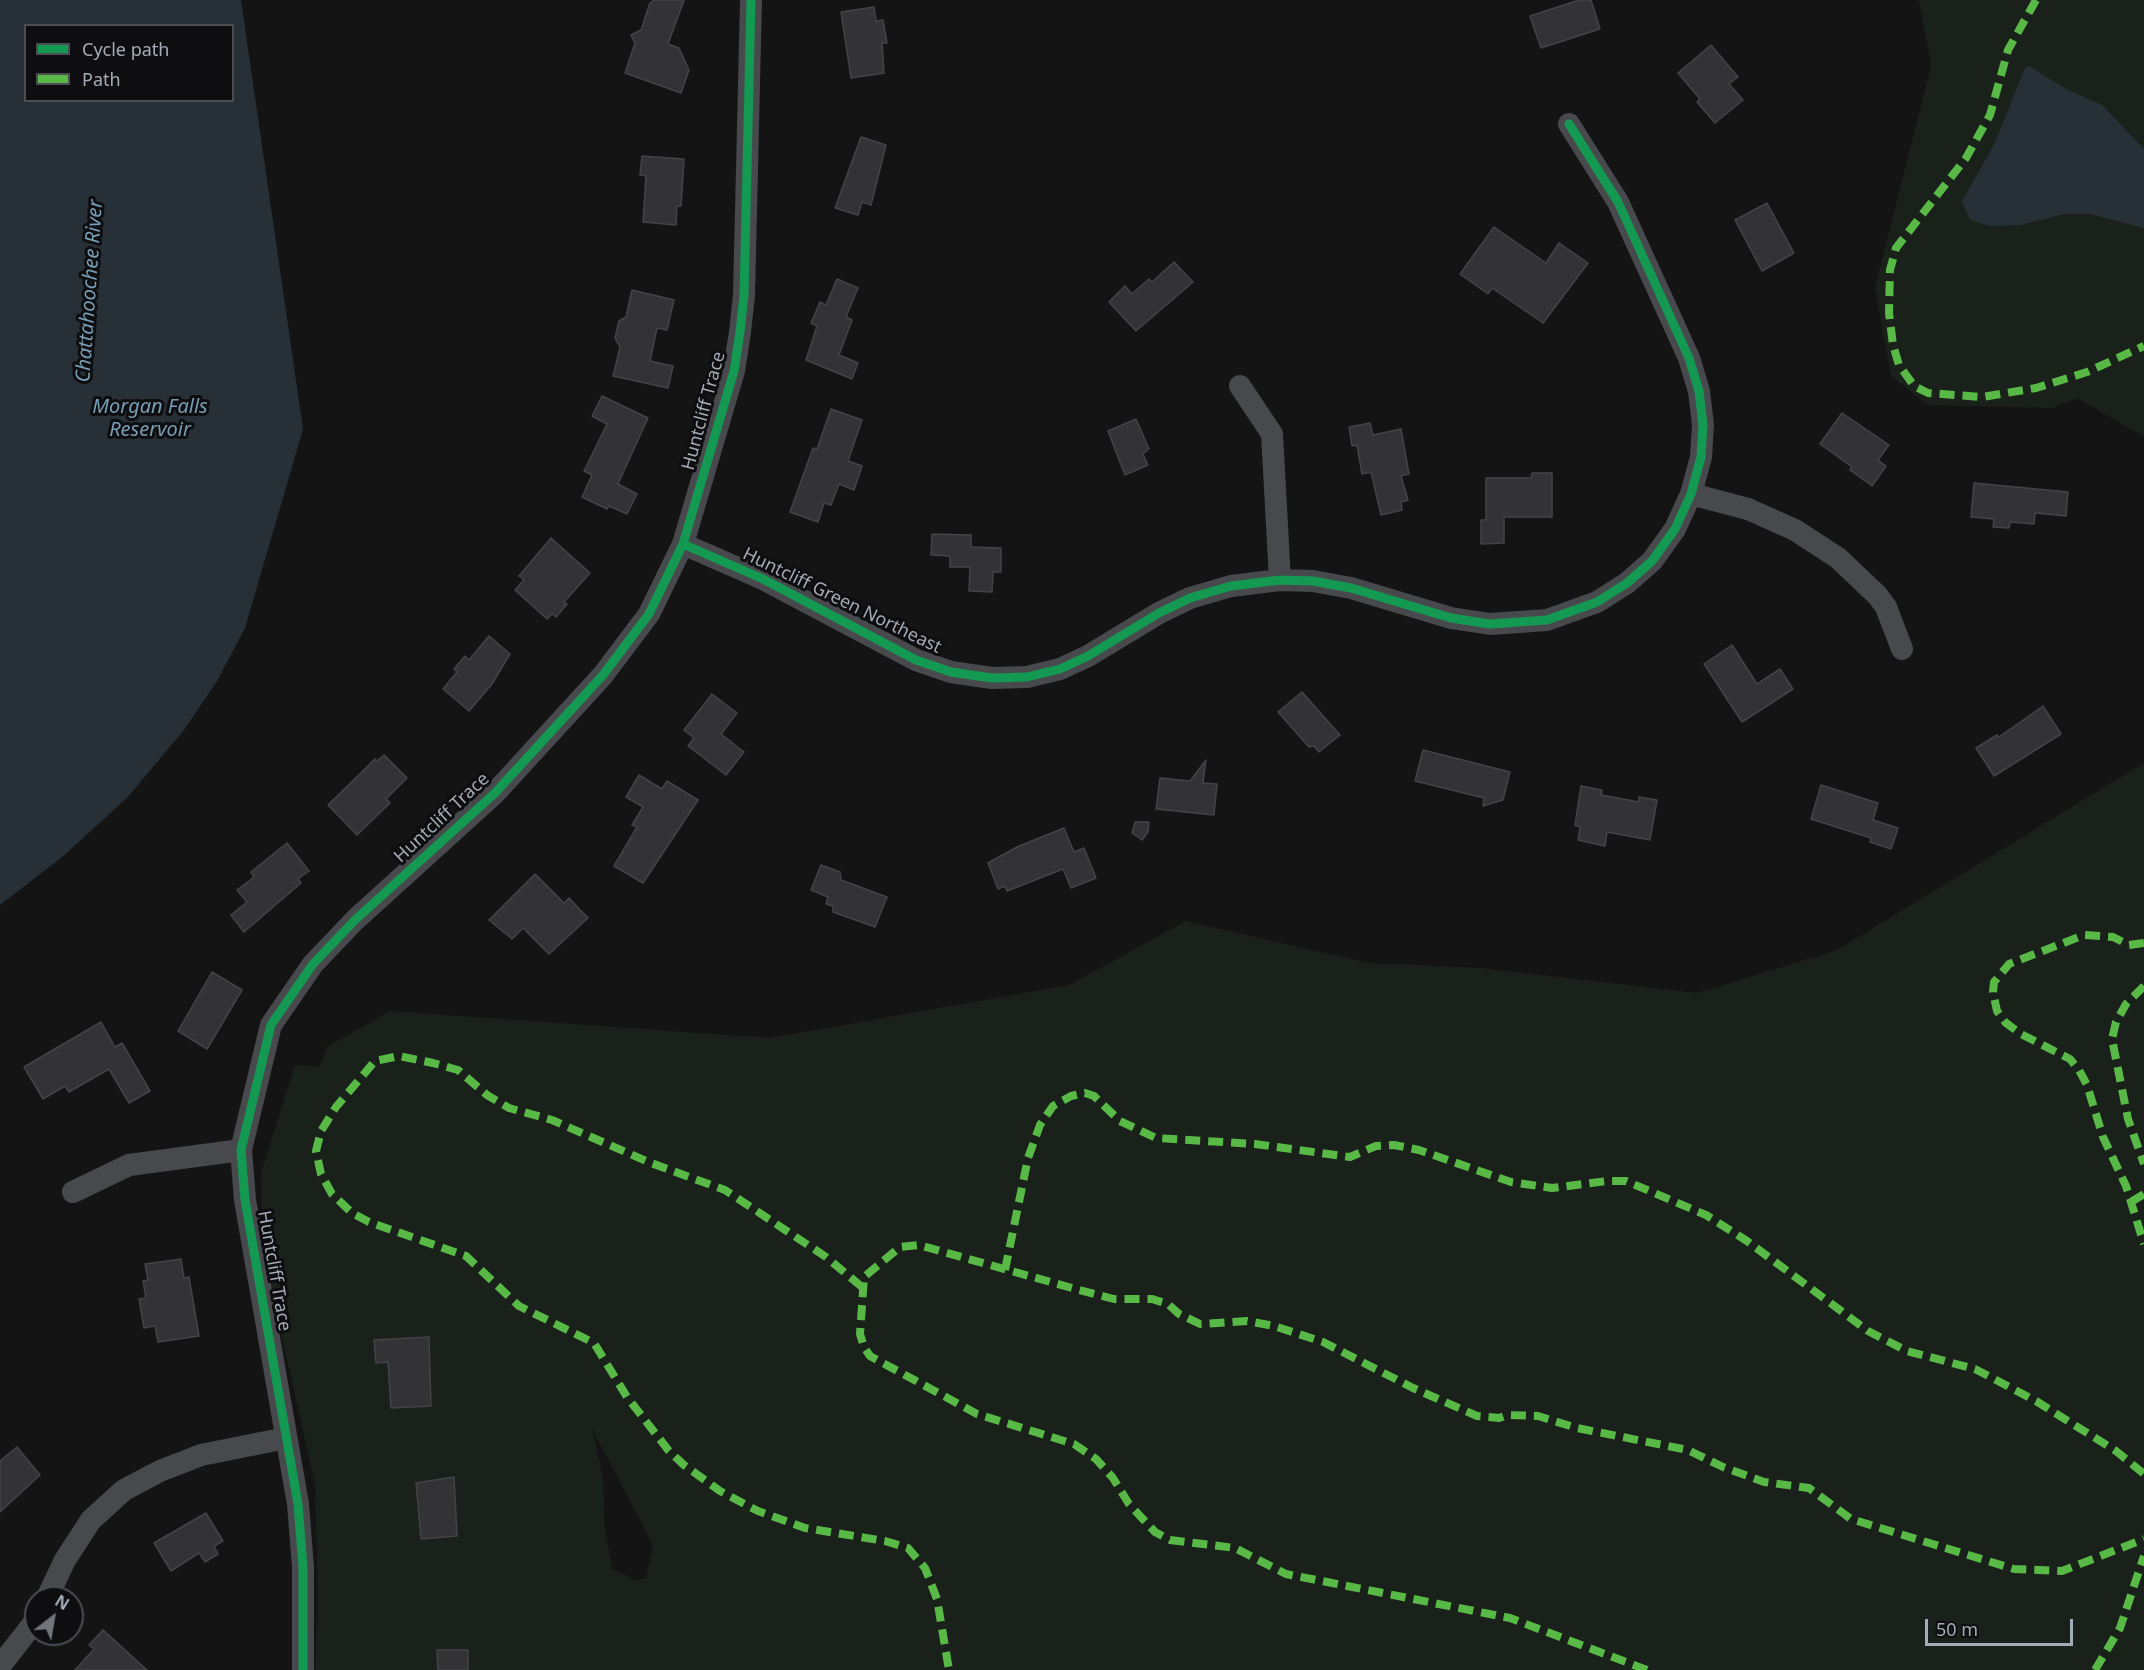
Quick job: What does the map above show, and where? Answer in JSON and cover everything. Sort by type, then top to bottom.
[{"type":"street","name":"Huntcliff Trace","points":[[303,1670],[303,1567],[297,1504],[246,1200],[241,1150],[271,1025],[313,964],[355,920],[495,793],[603,675],[649,614],[683,544],[734,371],[744,296],[751,0]]},
{"type":"street","name":"Huntcliff Green Northeast","points":[[683,544],[763,579],[916,660],[951,672],[992,678],[1027,677],[1060,669],[1088,657],[1159,613],[1190,598],[1231,586],[1280,579],[1313,581],[1351,588],[1451,618],[1490,624],[1547,620],[1598,602],[1627,583],[1652,561],[1675,529],[1691,494],[1701,457],[1704,424],[1699,391],[1689,357],[1618,202],[1569,124]]},
{"type":"street","points":[[1240,386],[1272,434],[1280,579]]},
{"type":"street","points":[[1691,494],[1748,509],[1795,530],[1838,558],[1877,595],[1886,607],[1902,649]]},
{"type":"street","points":[[73,1192],[129,1165],[241,1150]]},
{"type":"street","points":[[53,1586],[65,1560],[91,1520],[124,1490],[160,1471],[201,1455],[286,1438]]},
{"type":"street","points":[[0,1666],[24,1635]]},
{"type":"shaded area","points":[[1919,0],[2144,0],[2144,437],[2077,398],[2052,408],[1928,405],[1891,376],[1875,288],[1931,66]]},
{"type":"shaded area","points":[[2144,763],[2144,1670],[315,1670],[318,1596],[315,1484],[262,1249],[261,1173],[295,1065],[319,1067],[327,1047],[390,1011],[770,1038],[1069,985],[1186,921],[1369,963],[1481,968],[1697,993],[1837,950]],"holes":[[[592,1429],[653,1545],[646,1578],[635,1580],[612,1569],[605,1530],[603,1476]]]},
{"type":"water","name":"Morgan Falls Reservoir","points":[[0,0],[241,0],[303,429],[245,628],[217,681],[184,730],[127,798],[61,858],[0,905]]},
{"type":"water","points":[[2029,66],[2066,89],[2102,105],[2144,149],[2144,228],[2090,214],[2064,214],[2021,225],[1990,226],[1970,220],[1962,201],[1995,143],[2025,68]]},
{"type":"building","points":[[654,0],[684,0],[668,44],[679,48],[689,70],[681,93],[625,73],[635,43],[631,35],[641,30],[650,3]]},
{"type":"building","points":[[1579,0],[1591,0],[1600,29],[1541,48],[1530,16]]},
{"type":"building","points":[[874,7],[876,21],[883,20],[887,43],[882,43],[884,73],[851,78],[841,12]]},
{"type":"building","points":[[1711,45],[1738,77],[1729,84],[1743,100],[1715,123],[1697,102],[1700,99],[1678,73]]},
{"type":"building","points":[[861,137],[886,145],[871,205],[862,202],[858,215],[835,208]]},
{"type":"building","points":[[642,156],[684,159],[681,206],[677,206],[676,225],[643,222],[646,176],[640,175]]},
{"type":"building","points":[[1767,203],[1794,253],[1762,271],[1735,220]]},
{"type":"building","points":[[1494,227],[1546,263],[1559,243],[1588,263],[1543,323],[1492,288],[1488,294],[1460,274]]},
{"type":"building","points":[[1174,262],[1193,282],[1136,331],[1109,302],[1125,286],[1132,294],[1149,279],[1152,282]]},
{"type":"building","points":[[837,279],[858,288],[846,317],[852,320],[839,355],[858,363],[852,379],[806,360],[817,326],[811,323],[820,302],[826,305]]},
{"type":"building","points":[[632,290],[674,300],[667,330],[657,328],[650,361],[673,366],[668,388],[613,376],[620,347],[615,338],[619,321],[626,317]]},
{"type":"building","points":[[602,396],[648,418],[618,484],[637,494],[627,514],[609,506],[607,509],[582,497],[592,475],[584,471],[607,424],[592,416]]},
{"type":"building","points":[[831,409],[862,420],[848,461],[862,466],[854,490],[839,484],[831,505],[824,503],[818,522],[790,512],[813,448],[817,449]]},
{"type":"building","points":[[1842,413],[1889,445],[1878,460],[1886,466],[1872,486],[1850,470],[1852,467],[1820,444]]},
{"type":"building","points":[[1136,419],[1149,449],[1143,454],[1148,465],[1125,475],[1108,431]]},
{"type":"building","points":[[1370,423],[1373,435],[1401,429],[1409,474],[1401,476],[1408,500],[1401,502],[1402,510],[1381,515],[1371,472],[1362,474],[1357,445],[1352,446],[1349,427]]},
{"type":"building","points":[[1532,473],[1552,473],[1552,517],[1504,517],[1504,543],[1481,544],[1481,520],[1486,520],[1486,478],[1531,478]]},
{"type":"building","points":[[1974,483],[2068,492],[2066,516],[2035,513],[2034,524],[2010,522],[2009,528],[1993,527],[1994,519],[1971,517]]},
{"type":"building","points":[[932,534],[971,535],[971,547],[1001,548],[1001,572],[993,572],[992,592],[969,591],[970,567],[950,567],[950,556],[931,555]]},
{"type":"building","points":[[551,538],[590,573],[564,602],[567,604],[556,617],[552,614],[547,619],[515,590],[524,580],[519,576]]},
{"type":"building","points":[[489,636],[510,654],[492,684],[469,711],[443,689],[457,672],[454,669],[465,656],[469,660]]},
{"type":"building","points":[[1732,645],[1757,684],[1780,669],[1793,689],[1742,722],[1704,664]]},
{"type":"building","points":[[1302,692],[1340,735],[1319,752],[1314,746],[1309,747],[1278,712]]},
{"type":"building","points":[[712,694],[737,713],[721,734],[744,752],[726,775],[688,746],[694,738],[684,730]]},
{"type":"building","points":[[2043,706],[2061,734],[1994,776],[1976,748],[1997,735],[1999,737]]},
{"type":"building","points":[[1423,750],[1510,772],[1503,800],[1483,806],[1484,798],[1415,781]]},
{"type":"building","points":[[384,755],[407,778],[386,799],[390,803],[357,835],[328,805],[375,759],[377,761]]},
{"type":"building","points":[[1206,760],[1203,783],[1217,784],[1214,815],[1156,809],[1160,778],[1190,781]]},
{"type":"building","points":[[639,775],[662,789],[667,781],[698,800],[643,883],[614,866],[637,827],[632,825],[643,807],[626,797]]},
{"type":"building","points":[[1821,785],[1878,803],[1873,820],[1898,828],[1891,849],[1870,842],[1871,838],[1811,819]]},
{"type":"building","points":[[1581,786],[1602,790],[1601,795],[1639,802],[1639,797],[1657,800],[1650,840],[1607,832],[1605,846],[1578,840],[1580,827],[1575,825]]},
{"type":"building","points":[[1135,822],[1149,822],[1148,832],[1142,840],[1132,833]]},
{"type":"building","points":[[1064,828],[1074,852],[1084,848],[1096,878],[1071,888],[1063,869],[1007,891],[1005,886],[998,889],[988,863],[1017,847]]},
{"type":"building","points":[[287,843],[309,871],[298,879],[301,883],[244,932],[231,915],[247,902],[237,890],[254,877],[251,872]]},
{"type":"building","points":[[821,865],[840,872],[841,880],[887,897],[875,927],[833,912],[833,906],[826,904],[828,897],[811,890]]},
{"type":"building","points":[[535,874],[564,903],[569,898],[588,918],[549,954],[523,928],[512,939],[489,920]]},
{"type":"building","points":[[212,972],[242,990],[207,1049],[178,1031]]},
{"type":"building","points":[[101,1022],[115,1047],[122,1043],[150,1091],[129,1103],[109,1069],[69,1092],[65,1086],[43,1099],[24,1067]]},
{"type":"building","points":[[181,1259],[184,1278],[189,1277],[199,1336],[158,1342],[155,1326],[144,1328],[139,1299],[146,1298],[143,1281],[148,1280],[145,1264]]},
{"type":"building","points":[[429,1337],[431,1406],[391,1408],[388,1362],[376,1363],[374,1340]]},
{"type":"building","points":[[17,1447],[40,1475],[0,1512],[0,1461]]},
{"type":"building","points":[[454,1477],[457,1536],[421,1539],[416,1483]]},
{"type":"building","points":[[206,1513],[223,1541],[214,1546],[218,1554],[205,1562],[199,1553],[171,1571],[154,1543]]},
{"type":"building","points":[[103,1630],[147,1670],[75,1670],[94,1649],[89,1645]]},
{"type":"building","points":[[437,1650],[468,1650],[468,1670],[438,1670]]},
{"type":"marked path","points":[[2036,0],[2008,50],[1990,115],[1966,158],[1896,248],[1890,270],[1889,313],[1893,345],[1899,365],[1914,386],[1928,393],[1982,397],[2036,388],[2087,372],[2144,346]]},
{"type":"marked path","points":[[2144,943],[2129,945],[2113,937],[2084,935],[2009,964],[1994,982],[1993,992],[1997,1011],[2006,1023],[2021,1034],[2070,1059],[2079,1070],[2087,1085],[2103,1137],[2126,1186],[2144,1244]]},
{"type":"marked path","points":[[2144,986],[2126,1004],[2116,1022],[2112,1039],[2128,1119],[2144,1164]]},
{"type":"marked path","points":[[862,1287],[826,1257],[725,1190],[651,1163],[552,1120],[509,1108],[487,1095],[458,1070],[399,1056],[375,1061],[336,1107],[321,1131],[316,1151],[321,1174],[332,1194],[352,1213],[369,1222],[466,1256],[519,1306],[594,1343],[627,1397],[669,1451],[720,1491],[758,1511],[805,1528],[885,1541],[908,1548],[925,1568],[937,1599],[949,1670]]},
{"type":"marked path","points":[[1005,1270],[1028,1158],[1040,1125],[1053,1106],[1071,1096],[1085,1093],[1094,1096],[1120,1121],[1156,1138],[1255,1144],[1350,1157],[1376,1146],[1394,1145],[1419,1150],[1511,1182],[1552,1188],[1626,1181],[1706,1215],[1747,1241],[1868,1331],[1907,1351],[1975,1369],[2036,1401],[2116,1451],[2144,1474]]},
{"type":"marked path","points":[[2131,1202],[2144,1194]]},
{"type":"marked path","points":[[1647,1670],[1510,1618],[1286,1574],[1235,1548],[1170,1540],[1155,1532],[1129,1504],[1113,1478],[1096,1459],[1074,1444],[977,1414],[870,1356],[860,1334],[864,1277],[900,1247],[919,1245],[1114,1299],[1152,1299],[1168,1304],[1179,1314],[1200,1324],[1247,1321],[1274,1326],[1323,1342],[1413,1388],[1477,1416],[1499,1418],[1507,1415],[1538,1416],[1577,1428],[1688,1450],[1723,1467],[1764,1482],[1809,1488],[1851,1519],[2014,1569],[2062,1571],[2144,1539]]},
{"type":"marked path","points":[[2095,1670],[2120,1628],[2144,1556]]},
{"type":"cycle path","points":[[303,1670],[303,1567],[298,1504],[245,1200],[241,1150],[271,1025],[313,964],[355,920],[495,793],[603,675],[649,614],[683,544],[734,371],[740,332],[744,295],[751,0]]},
{"type":"cycle path","points":[[683,544],[763,579],[916,660],[951,672],[992,678],[1027,677],[1060,669],[1088,656],[1159,613],[1190,598],[1231,586],[1280,580],[1313,581],[1351,588],[1451,618],[1490,624],[1547,620],[1597,602],[1627,583],[1652,561],[1675,529],[1691,494],[1701,457],[1703,425],[1699,391],[1689,358],[1618,202],[1569,124]]},
{"type":"water label","name":"Chattahoochee River","points":[[90,291]]}]
